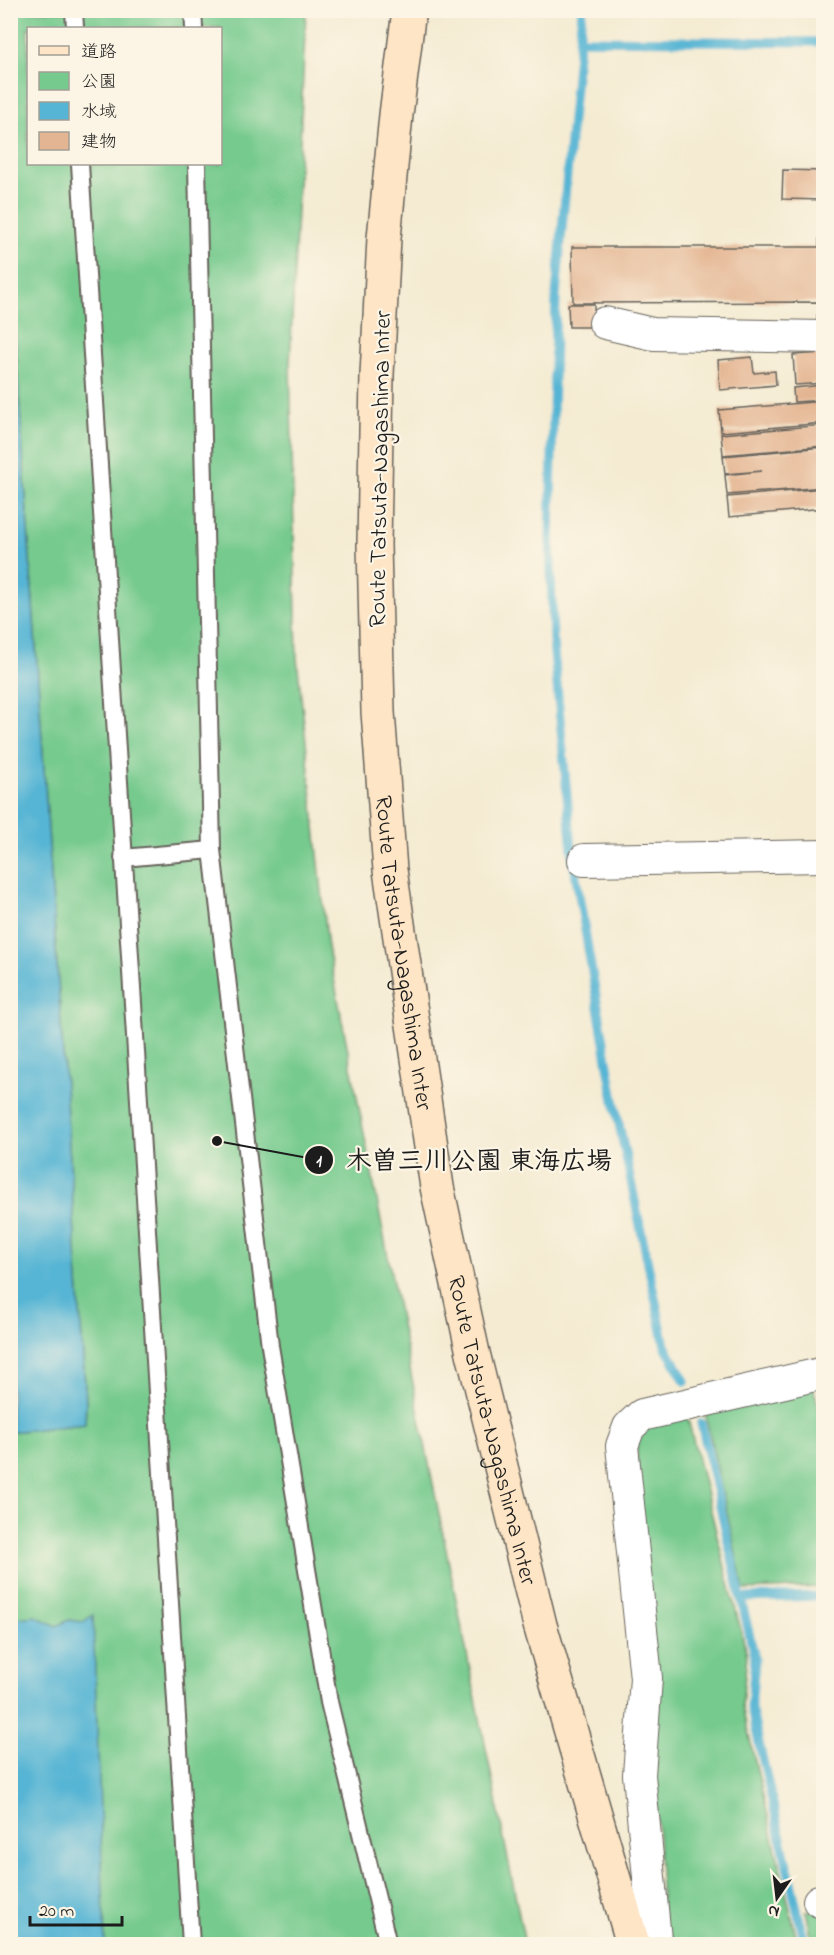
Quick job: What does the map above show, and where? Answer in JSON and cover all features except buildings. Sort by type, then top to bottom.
[{"type":"main road","name":"Route Tatsuta-Nagashima Inter","points":[[409,10],[384,238],[377,375],[374,545],[378,712],[390,870],[437,1186],[473,1353],[540,1625],[633,1944]]},
{"type":"street","points":[[605,323],[653,334],[824,337]]},
{"type":"street","points":[[584,860],[824,856]]},
{"type":"street","points":[[651,1944],[655,1939],[639,1775],[646,1678],[622,1446],[629,1427],[642,1414],[824,1373]]},
{"type":"lane","points":[[74,10],[75,27]]},
{"type":"lane","points":[[193,10],[194,27]]},
{"type":"lane","points":[[80,165],[166,1500],[191,1944]]},
{"type":"lane","points":[[197,165],[212,850],[272,1358],[329,1702],[388,1944]]},
{"type":"lane","points":[[123,858],[212,850]]},
{"type":"green space","points":[[11,11],[306,11],[290,364],[297,658],[328,948],[525,1944],[11,1944],[11,1432],[85,1424],[86,1401],[11,273]]},
{"type":"green space","points":[[813,1386],[824,1428],[823,1587],[744,1590],[704,1409]]},
{"type":"green space","points":[[687,1415],[747,1655],[742,1706],[798,1944],[664,1944],[636,1439],[650,1425]]},
{"type":"green space","points":[[806,1911],[823,1911],[823,1944],[813,1944]]},
{"type":"water","points":[[11,273],[86,1401],[85,1424],[11,1432]]},
{"type":"water","points":[[93,1615],[105,1944],[11,1944],[11,1616],[18,1618],[35,1616],[57,1626],[69,1620],[83,1622]]},
{"type":"waterway","points":[[582,10],[556,295],[550,536],[553,641],[573,860],[613,1095],[665,1346],[685,1381]]},
{"type":"waterway","points":[[579,40],[824,42]]},
{"type":"waterway","points":[[701,1423],[755,1659],[751,1708],[805,1944]]},
{"type":"waterway","points":[[741,1598],[824,1596]]},
{"type":"place","name":"木曽三川公園 東海広場","points":[[217,1141]]}]
